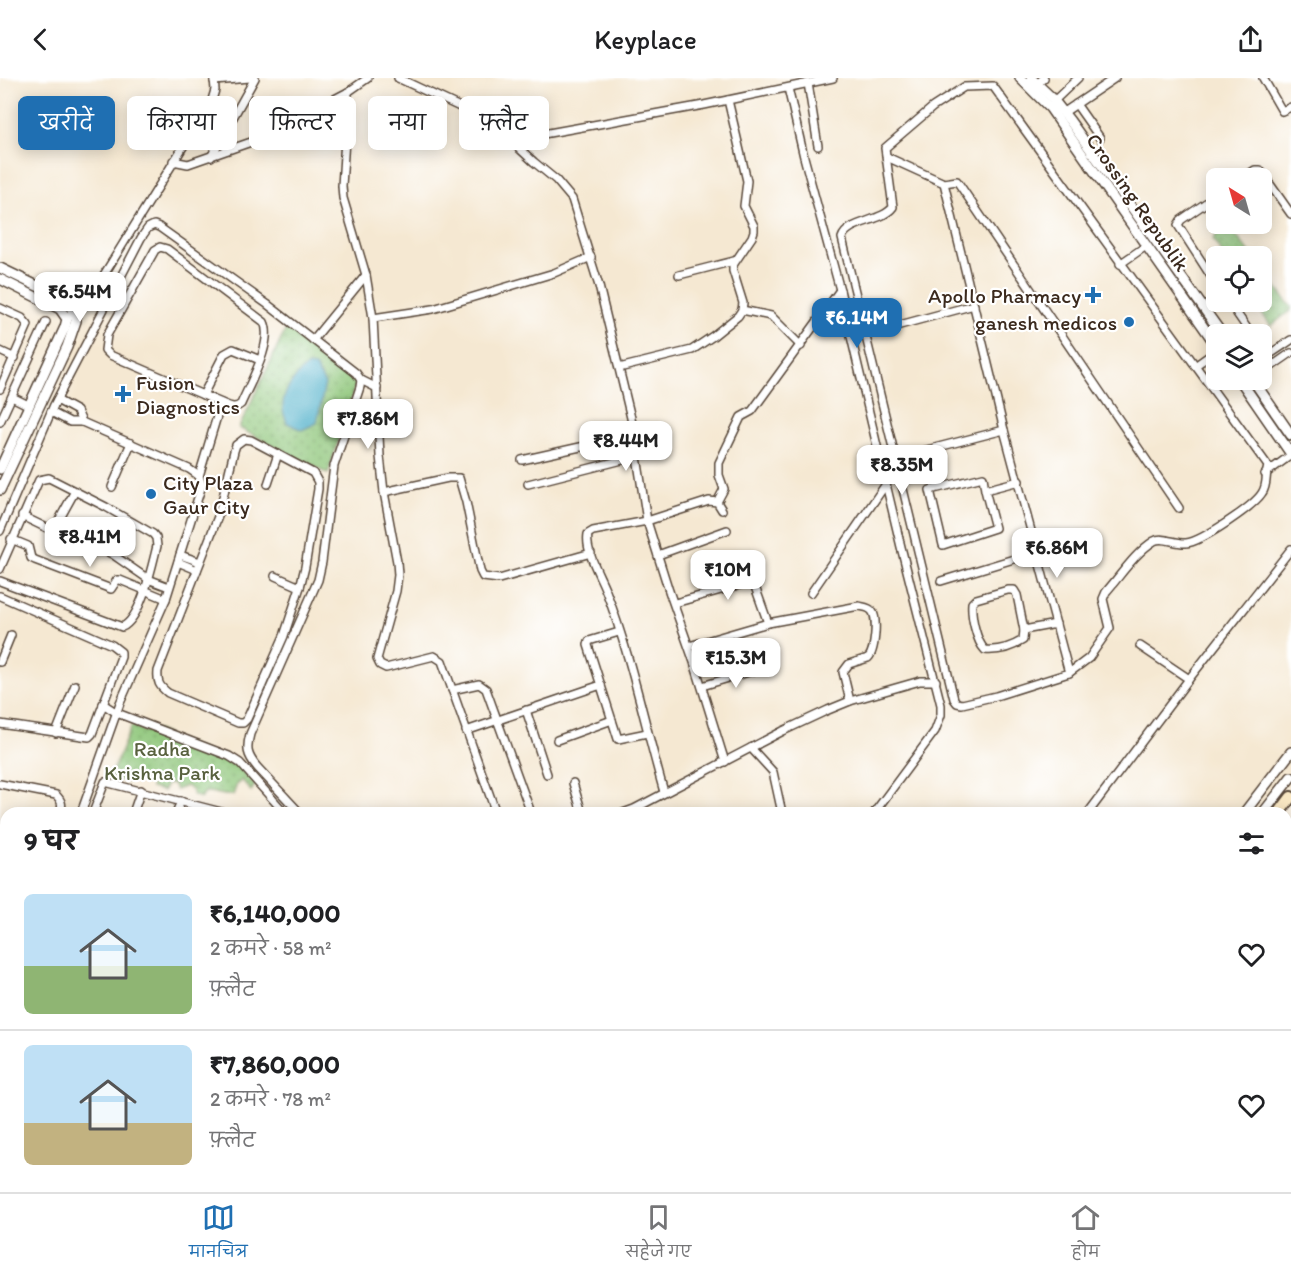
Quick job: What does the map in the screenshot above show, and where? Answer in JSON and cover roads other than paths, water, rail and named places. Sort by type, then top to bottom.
[{"type":"street","points":[[66,317],[74,311],[102,278],[143,213],[212,100],[215,90],[214,80],[250,78]]},
{"type":"street","points":[[211,157],[255,78]]},
{"type":"street","points":[[173,161],[189,164],[254,141],[348,92],[368,78]]},
{"type":"street","points":[[398,78],[459,107]]},
{"type":"street","points":[[549,133],[833,78]]},
{"type":"street","points":[[1020,78],[1056,109]]},
{"type":"street","points":[[1056,109],[1078,78]]},
{"type":"street","points":[[1056,109],[1076,104],[1115,78]]},
{"type":"street","points":[[1263,78],[1282,111],[1291,108]]},
{"type":"street","points":[[1037,80],[1215,324]]},
{"type":"street","points":[[808,84],[818,146]]},
{"type":"street","points":[[993,86],[1120,264],[1267,463],[1264,491],[1258,498],[1198,540],[1187,543],[1160,539],[1139,554],[1106,592],[1104,599],[1110,628],[1089,658],[1069,673],[996,696],[967,703],[955,701],[842,238],[847,230],[887,213],[893,207],[885,148],[933,107],[964,87],[993,86]]},
{"type":"street","points":[[789,88],[804,157],[840,290],[941,705],[941,715],[935,732],[879,807]]},
{"type":"street","points":[[348,92],[343,198],[366,275],[374,318],[384,492],[398,575],[377,659],[380,665],[386,668],[434,656],[439,657],[494,807]]},
{"type":"street","points":[[619,368],[692,350],[738,316],[742,310],[743,303],[733,271],[734,261],[754,231],[744,206],[747,181],[728,100]]},
{"type":"street","points":[[1076,104],[1100,138]]},
{"type":"street","name":"Crossing Republik","points":[[1056,109],[1146,246],[1206,331]]},
{"type":"street","points":[[521,150],[556,180],[572,199],[591,257],[619,368],[638,456],[647,520],[725,762]]},
{"type":"street","points":[[887,157],[944,183],[957,181],[1179,508]]},
{"type":"street","points":[[944,183],[1004,430],[1069,673]]},
{"type":"street","points":[[1272,187],[1291,214]]},
{"type":"street","points":[[1206,203],[1181,220],[1178,225],[1206,268]]},
{"type":"street","points":[[143,213],[154,225],[267,304],[356,373],[361,380],[377,388]]},
{"type":"street","points":[[0,531],[51,412],[79,354],[141,238],[148,228],[154,225]]},
{"type":"street","points":[[1120,264],[1146,246]]},
{"type":"street","points":[[160,247],[167,249],[264,322],[267,328],[260,360],[241,404],[232,408],[203,394],[110,356],[105,350],[107,335],[154,250],[160,247]]},
{"type":"street","points":[[374,318],[433,309],[554,273],[591,257]]},
{"type":"street","points":[[679,275],[734,261]]},
{"type":"street","points":[[0,268],[62,298],[74,311],[76,321],[68,347],[0,490]]},
{"type":"street","points":[[313,340],[366,275]]},
{"type":"street","points":[[0,279],[60,309],[66,317],[60,339],[0,469]]},
{"type":"street","points":[[717,502],[724,489],[719,475],[719,462],[741,417],[752,411],[840,290]]},
{"type":"street","points":[[885,329],[974,305]]},
{"type":"street","points":[[0,308],[22,318],[28,325],[15,358],[4,372],[0,388]]},
{"type":"street","points":[[742,310],[771,316],[801,346]]},
{"type":"street","points":[[0,422],[46,322]]},
{"type":"street","points":[[60,339],[79,354]]},
{"type":"street","points":[[1272,353],[1291,340]]},
{"type":"street","points":[[203,394],[224,354],[229,350],[233,349],[260,360]]},
{"type":"street","points":[[0,351],[15,358]]},
{"type":"street","points":[[1273,365],[1291,353]]},
{"type":"street","points":[[1195,366],[1206,358]]},
{"type":"street","points":[[294,807],[250,759],[247,748],[250,734],[318,579],[334,466],[361,380]]},
{"type":"street","points":[[1247,390],[1291,455],[1265,474]]},
{"type":"street","points":[[1260,390],[1291,435]]},
{"type":"street","points":[[12,397],[28,405]]},
{"type":"street","points":[[57,400],[77,411],[82,422]]},
{"type":"street","points":[[83,807],[120,703],[166,599],[201,490],[200,476],[221,403]]},
{"type":"street","points":[[51,412],[70,422],[82,422],[131,443],[200,476]]},
{"type":"street","points":[[896,458],[1004,430]]},
{"type":"street","points":[[522,460],[634,435]]},
{"type":"street","points":[[247,439],[313,473],[318,482],[300,587],[284,636],[247,719],[243,723],[238,723],[168,693],[159,686],[158,671],[198,566],[219,514],[236,445],[240,440],[247,439]]},
{"type":"street","points":[[112,487],[131,443]]},
{"type":"street","points":[[268,484],[278,454]]},
{"type":"street","points":[[528,484],[638,456]]},
{"type":"street","points":[[982,477],[985,490],[995,528],[943,545],[930,490],[982,477]]},
{"type":"street","points":[[0,569],[11,539],[39,480],[49,478],[153,534],[156,538],[157,546],[145,590],[131,622],[122,627],[0,581]]},
{"type":"street","points":[[384,492],[448,478],[459,478],[483,577],[499,579],[591,553]]},
{"type":"street","points":[[985,490],[1019,481]]},
{"type":"street","points":[[811,593],[886,484]]},
{"type":"street","points":[[53,531],[75,491]]},
{"type":"street","points":[[664,792],[619,632],[587,540],[588,534],[647,520],[710,501],[717,502],[722,510]]},
{"type":"street","points":[[22,516],[53,531],[64,530],[76,535],[112,554],[148,579],[169,587]]},
{"type":"street","points":[[658,555],[727,530]]},
{"type":"street","points":[[11,539],[28,546],[31,558],[35,560],[111,589],[117,580],[120,580],[166,599]]},
{"type":"street","points":[[1093,807],[1291,549]]},
{"type":"street","points":[[941,581],[1037,552]]},
{"type":"street","points":[[179,558],[198,566]]},
{"type":"street","points":[[275,576],[300,587]]},
{"type":"street","points":[[675,603],[753,581],[768,623]]},
{"type":"street","points":[[1014,590],[1024,630],[1023,640],[1017,644],[993,651],[985,650],[981,646],[971,611],[972,603],[976,599],[1014,590]]},
{"type":"street","points":[[0,596],[118,649],[121,657],[92,734],[89,736],[0,724]]},
{"type":"street","points":[[689,646],[768,623],[859,606],[867,607],[875,618],[872,654],[862,661],[849,664],[843,672],[849,701]]},
{"type":"street","points":[[1024,630],[1056,624]]},
{"type":"street","points":[[619,632],[588,642],[618,739],[647,733]]},
{"type":"street","points":[[0,662],[11,635]]},
{"type":"street","points":[[1140,646],[1189,679]]},
{"type":"street","points":[[702,686],[762,668]]},
{"type":"street","points":[[640,807],[664,792],[783,731],[849,701],[920,681],[936,681]]},
{"type":"street","points":[[452,690],[479,684],[484,686],[529,807]]},
{"type":"street","points":[[56,733],[75,685]]},
{"type":"street","points":[[466,731],[601,685]]},
{"type":"street","points":[[105,700],[120,703]]},
{"type":"street","points":[[105,700],[117,713],[229,756],[240,763],[280,807]]},
{"type":"street","points":[[526,710],[547,774]]},
{"type":"street","points":[[557,740],[612,720]]},
{"type":"street","points":[[751,748],[773,772],[781,807]]},
{"type":"street","points":[[1249,807],[1291,752]]},
{"type":"street","points":[[1268,807],[1291,777]]},
{"type":"street","points":[[95,807],[105,782],[203,807]]},
{"type":"street","points":[[573,783],[580,807]]},
{"type":"street","points":[[0,784],[56,795],[60,799],[62,807]]},
{"type":"street","points":[[135,807],[141,790]]},
{"type":"street","points":[[178,807],[181,801]]},
{"type":"water","points":[[307,366],[315,367],[325,384],[317,423],[302,430],[287,423],[283,413],[283,403],[290,385]]},
{"type":"place","name":"Apollo Pharmacy","points":[[1093,295]]},
{"type":"place","name":"ganesh medicos","points":[[1129,322]]},
{"type":"place","name":"Fusion Diagnostics","points":[[123,394]]},
{"type":"place","name":"City Plaza Gaur City","points":[[151,494]]},
{"type":"park label","name":"Radha Krishna Park","points":[[162,760]]}]
